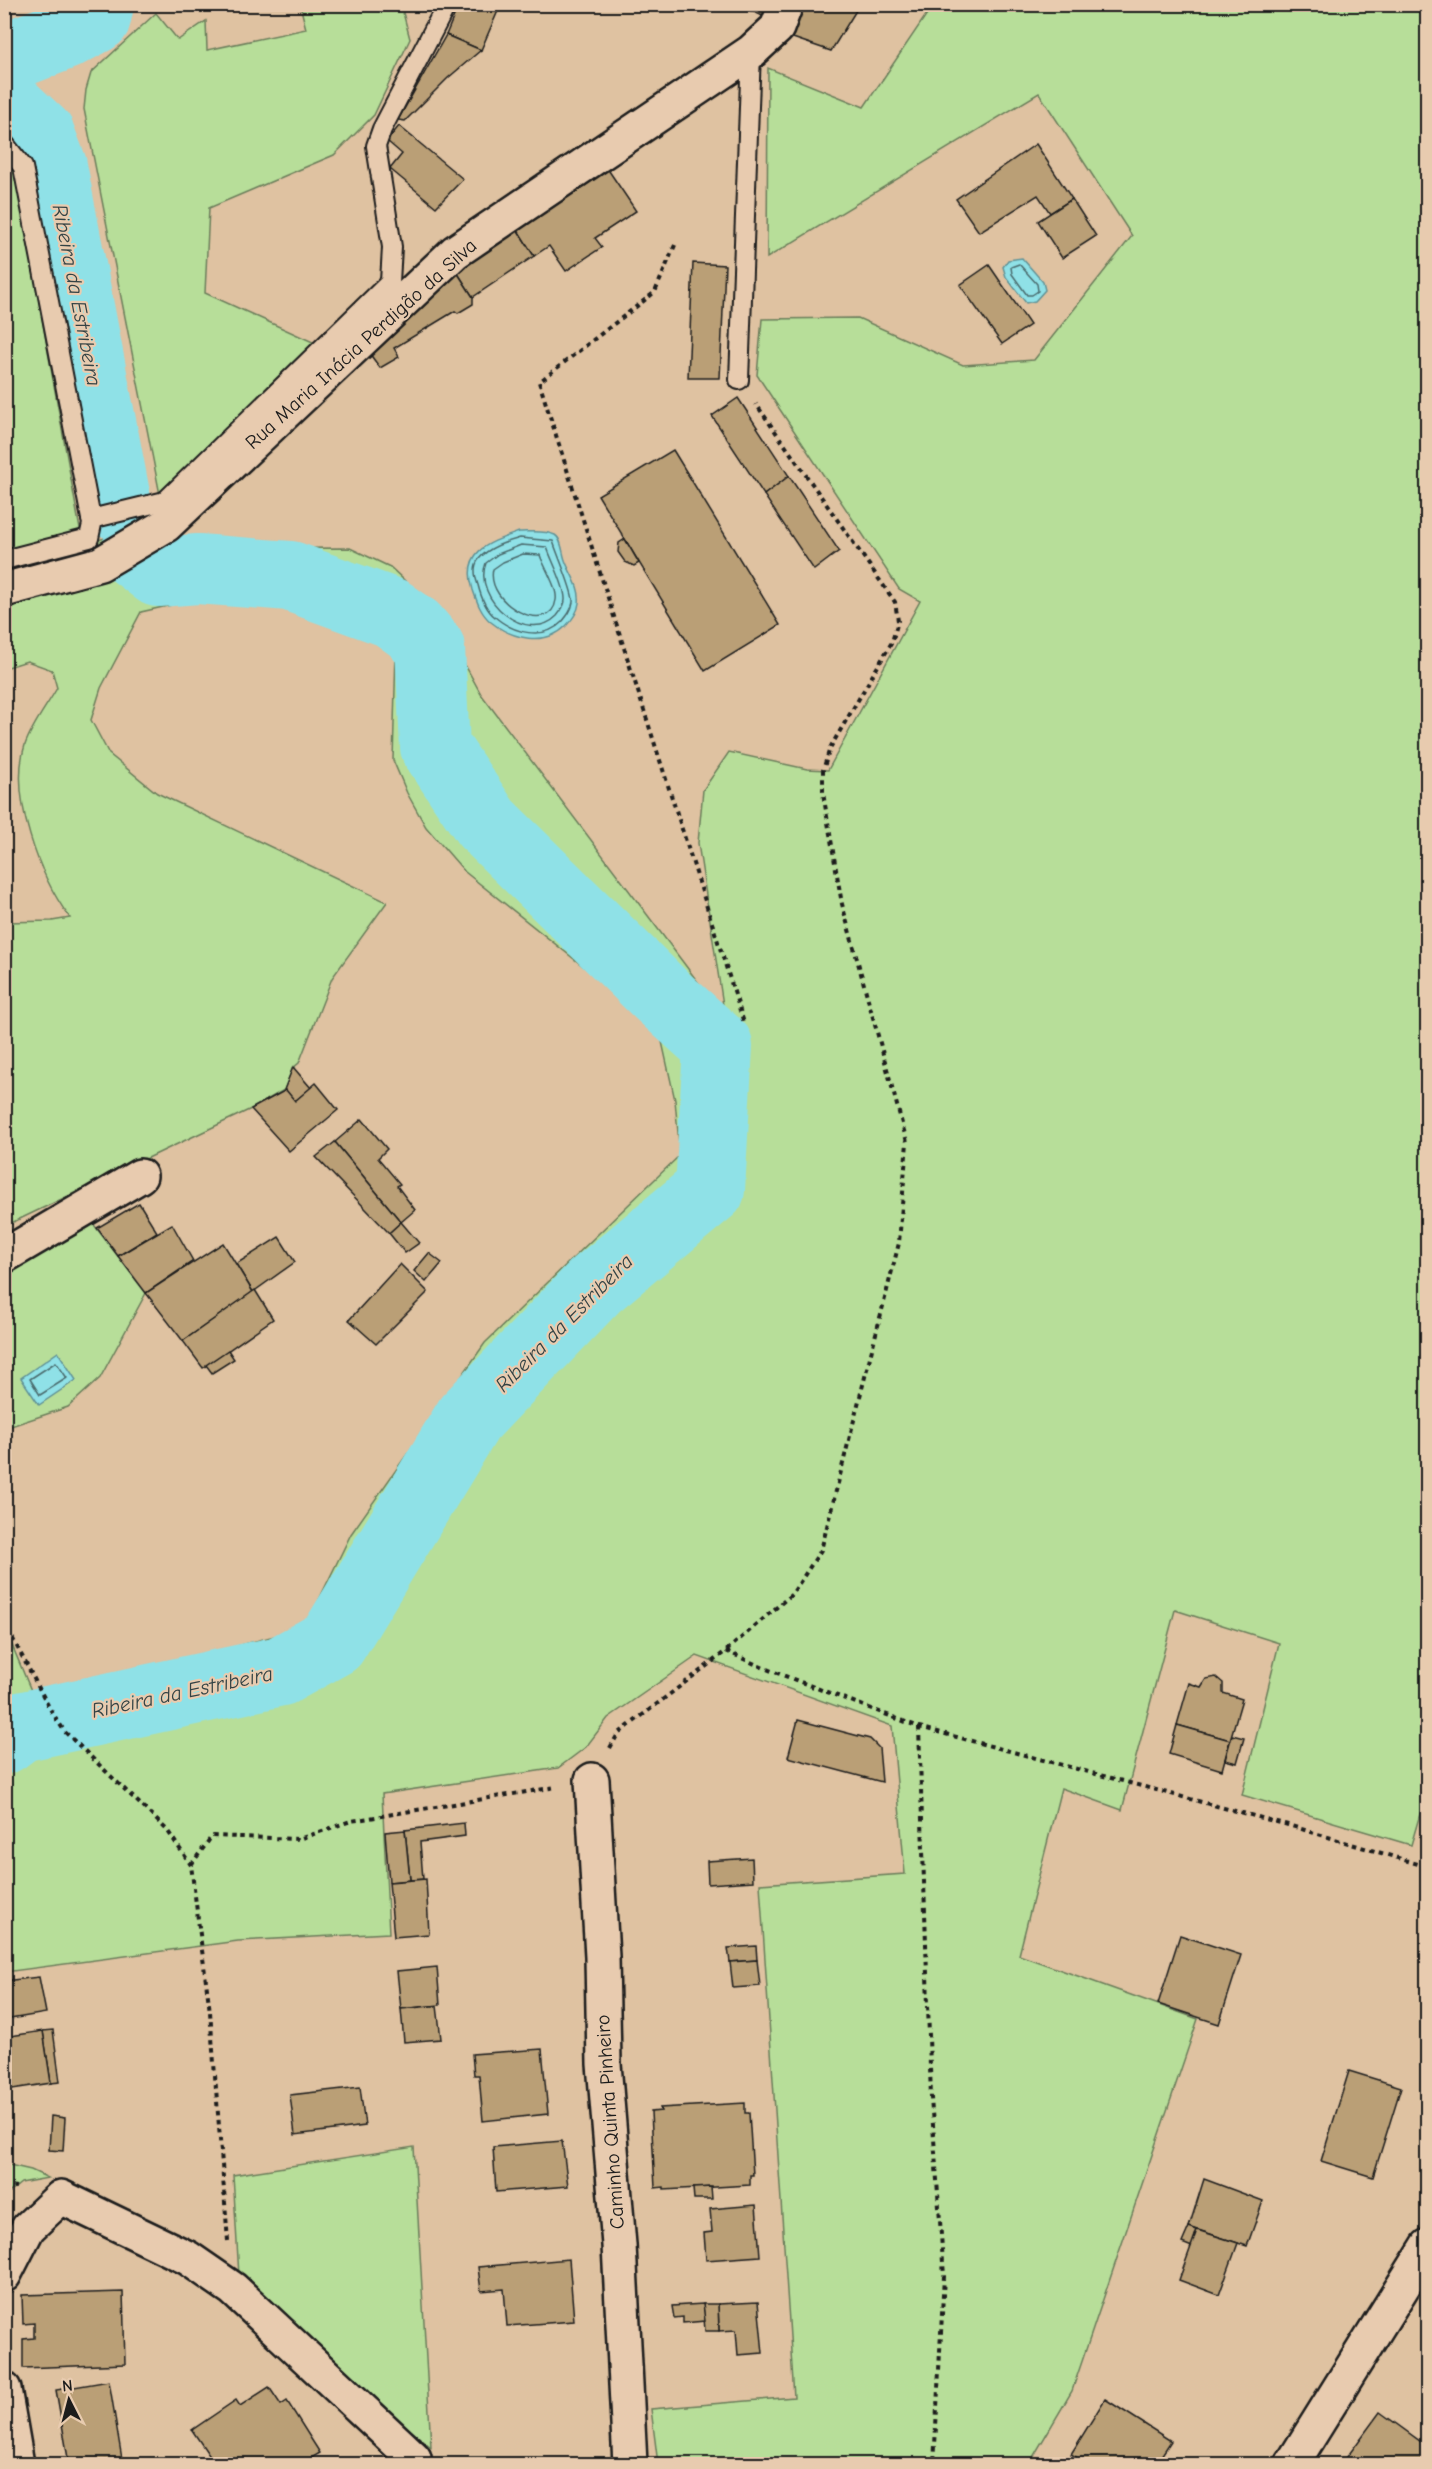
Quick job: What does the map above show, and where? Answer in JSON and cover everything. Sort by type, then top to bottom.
[{"type":"street","name":"Rua Maria Inácia Perdigão da Silva","points":[[4,590],[100,564],[166,525],[455,252],[751,52],[777,28],[786,4]]},
{"type":"street","points":[[4,1256],[140,1176]]},
{"type":"street","name":"Caminho Quinta Pinheiro","points":[[592,1780],[602,1957],[604,2064],[619,2245],[630,2464]]},
{"type":"street","points":[[4,2276],[28,2228],[61,2198],[188,2258],[233,2289],[414,2462]]},
{"type":"street","points":[[1292,2464],[1428,2246]]},
{"type":"street","points":[[4,2389],[17,2464]]},
{"type":"lane","points":[[91,519],[165,501],[390,282],[392,247],[376,147],[382,129],[447,4]]},
{"type":"lane","points":[[740,380],[751,52]]},
{"type":"lane","points":[[4,143],[23,167],[91,519],[89,538],[4,560]]},
{"type":"path","points":[[675,244],[655,292],[539,382],[744,1023]]},
{"type":"path","points":[[190,1865],[212,1836],[299,1839],[351,1821],[592,1780],[618,1734],[726,1651],[792,1594],[821,1550],[899,1243],[907,1164],[907,1142],[842,904],[823,793],[823,770],[830,748],[892,642],[898,621],[895,602],[740,380]]},
{"type":"path","points":[[4,1622],[50,1709],[65,1732],[167,1830],[190,1865],[210,2012],[233,2289]]},
{"type":"path","points":[[726,1651],[764,1668],[919,1726],[1288,1825],[1428,1867]]},
{"type":"path","points":[[919,1726],[931,2098],[944,2276],[934,2464]]},
{"type":"green space","points":[[300,5],[401,5],[410,39],[374,115],[334,155],[209,208],[205,293],[315,343],[161,500],[84,109],[86,90],[91,73],[156,13],[178,40],[206,21],[207,50],[306,29]]},
{"type":"green space","points":[[930,5],[1427,5],[1427,1790],[1411,1845],[1242,1795],[1279,1643],[1175,1610],[1122,1810],[1061,1788],[1019,1955],[1198,2019],[1072,2391],[1029,2464],[658,2464],[651,2409],[794,2397],[760,1884],[905,1874],[892,1726],[697,1656],[608,1718],[586,1747],[558,1768],[382,1794],[389,1933],[238,1941],[5,1972],[4,1626],[35,1700],[278,1635],[311,1616],[351,1534],[485,1343],[680,1155],[675,1100],[661,1037],[633,1006],[465,872],[426,827],[407,793],[393,760],[396,651],[379,624],[280,589],[186,586],[190,601],[141,612],[101,688],[91,720],[109,754],[157,793],[387,902],[332,978],[299,1063],[293,1068],[284,1090],[251,1109],[5,1226],[5,922],[52,921],[70,918],[38,858],[24,811],[21,788],[21,765],[25,745],[57,688],[52,670],[27,661],[5,668],[5,570],[139,527],[171,538],[175,549],[350,548],[390,567],[434,608],[481,694],[725,1018],[698,843],[703,790],[729,752],[807,769],[828,770],[920,601],[899,589],[757,375],[762,319],[858,318],[963,365],[1034,360],[1132,236],[1039,93],[767,258],[768,68],[864,107],[931,8]]},
{"type":"green space","points":[[4,155],[14,163],[81,535],[4,553]]},
{"type":"green space","points":[[88,1217],[146,1293],[100,1378],[68,1407],[5,1428],[4,1284],[12,1271]]},
{"type":"green space","points":[[414,2147],[431,2447],[245,2295],[239,2276],[233,2175]]},
{"type":"green space","points":[[5,2164],[31,2170],[48,2178],[21,2183],[5,2196]]},
{"type":"water","points":[[1022,258],[1043,282],[1045,290],[1035,301],[1026,303],[1006,277],[1003,267],[1008,260]]},
{"type":"water","points":[[519,532],[547,532],[555,535],[575,581],[579,597],[577,610],[566,626],[558,633],[548,637],[528,638],[499,628],[485,615],[473,590],[470,577],[474,557],[480,550],[497,540]]},
{"type":"water","points":[[58,1352],[76,1380],[39,1405],[21,1378]]},
{"type":"building","points":[[459,4],[501,4],[481,50],[446,35]]},
{"type":"building","points":[[737,4],[773,4],[767,18]]},
{"type":"building","points":[[798,4],[860,4],[831,51],[787,36]]},
{"type":"building","points":[[446,35],[481,50],[448,78],[405,121],[398,120]]},
{"type":"building","points":[[399,126],[463,179],[436,207],[390,169],[402,154],[387,141]]},
{"type":"building","points":[[1036,144],[1072,199],[1050,213],[1038,195],[979,232],[956,199]]},
{"type":"building","points":[[607,168],[636,211],[595,238],[602,247],[566,271],[549,246],[534,256],[517,229]]},
{"type":"building","points":[[1072,199],[1096,236],[1062,258],[1038,221]]},
{"type":"building","points":[[517,229],[534,256],[473,297],[457,272]]},
{"type":"building","points":[[693,263],[725,265],[720,378],[688,378]]},
{"type":"building","points":[[989,265],[1030,325],[1002,344],[960,285]]},
{"type":"building","points":[[457,272],[473,297],[473,304],[458,313],[455,311],[394,348],[399,357],[380,368],[367,350]]},
{"type":"building","points":[[738,398],[789,476],[764,495],[712,416]]},
{"type":"building","points":[[673,450],[780,625],[705,671],[598,495]]},
{"type":"building","points":[[789,476],[839,551],[814,570],[764,495]]},
{"type":"building","points":[[625,539],[639,563],[634,566],[625,562],[618,552],[619,543]]},
{"type":"building","points":[[293,1067],[311,1088],[295,1101],[284,1090]]},
{"type":"building","points":[[316,1083],[338,1110],[289,1151],[251,1109],[286,1090],[295,1101]]},
{"type":"building","points":[[362,1119],[387,1149],[378,1158],[400,1184],[397,1186],[415,1210],[401,1222],[335,1142]]},
{"type":"building","points":[[335,1142],[401,1222],[389,1233],[316,1157]]},
{"type":"building","points":[[139,1203],[157,1232],[118,1256],[97,1228]]},
{"type":"building","points":[[401,1222],[419,1243],[405,1253],[389,1233]]},
{"type":"building","points":[[172,1224],[193,1261],[146,1293],[118,1256]]},
{"type":"building","points":[[279,1237],[295,1262],[253,1292],[236,1264]]},
{"type":"building","points":[[223,1243],[253,1292],[183,1341],[146,1293]]},
{"type":"building","points":[[429,1253],[442,1263],[426,1282],[414,1271]]},
{"type":"building","points":[[400,1264],[428,1292],[376,1344],[349,1320]]},
{"type":"building","points":[[255,1290],[273,1319],[203,1368],[183,1341]]},
{"type":"building","points":[[228,1350],[234,1359],[212,1373],[206,1365]]},
{"type":"building","points":[[1216,1677],[1223,1683],[1223,1693],[1242,1699],[1230,1740],[1177,1725],[1189,1683],[1201,1687],[1206,1679]]},
{"type":"building","points":[[798,1720],[870,1739],[879,1748],[882,1782],[788,1757]]},
{"type":"building","points":[[1177,1725],[1230,1740],[1222,1770],[1169,1754]]},
{"type":"building","points":[[1232,1735],[1244,1738],[1237,1763],[1225,1760]]},
{"type":"building","points":[[464,1823],[465,1836],[420,1842],[423,1879],[410,1880],[405,1830]]},
{"type":"building","points":[[405,1830],[410,1880],[389,1882],[385,1832]]},
{"type":"building","points":[[752,1858],[753,1881],[708,1884],[707,1861]]},
{"type":"building","points":[[426,1879],[429,1934],[394,1937],[389,1882]]},
{"type":"building","points":[[1180,1935],[1241,1955],[1219,2024],[1158,2004]]},
{"type":"building","points":[[756,1946],[757,1960],[730,1962],[728,1948]]},
{"type":"building","points":[[757,1960],[760,1986],[733,1988],[730,1962]]},
{"type":"building","points":[[437,1967],[440,2005],[401,2009],[397,1971]]},
{"type":"building","points":[[39,1977],[46,2013],[4,2020],[4,1981]]},
{"type":"building","points":[[437,2006],[441,2039],[404,2042],[401,2009]]},
{"type":"building","points":[[53,2030],[60,2082],[51,2083],[43,2031]]},
{"type":"building","points":[[43,2031],[51,2083],[6,2090],[4,2037]]},
{"type":"building","points":[[542,2049],[548,2114],[483,2121],[479,2075],[474,2075],[472,2054]]},
{"type":"building","points":[[1349,2071],[1401,2087],[1373,2177],[1321,2161]]},
{"type":"building","points":[[360,2087],[365,2126],[295,2135],[290,2095]]},
{"type":"building","points":[[745,2103],[745,2113],[749,2113],[753,2175],[750,2175],[750,2185],[664,2190],[664,2187],[655,2188],[651,2112],[661,2111],[660,2108]]},
{"type":"building","points":[[51,2116],[65,2118],[63,2151],[49,2150]]},
{"type":"building","points":[[562,2141],[568,2186],[496,2192],[493,2147]]},
{"type":"building","points":[[1204,2179],[1263,2201],[1247,2246],[1189,2227]]},
{"type":"building","points":[[711,2187],[712,2199],[694,2199],[693,2188]]},
{"type":"building","points":[[756,2205],[760,2256],[706,2260],[704,2233],[712,2232],[710,2209]]},
{"type":"building","points":[[1189,2227],[1197,2230],[1192,2247],[1182,2243]]},
{"type":"building","points":[[1197,2230],[1238,2243],[1219,2295],[1179,2280]]},
{"type":"building","points":[[569,2259],[574,2321],[507,2326],[504,2289],[481,2291],[478,2267]]},
{"type":"building","points":[[123,2292],[125,2364],[23,2368],[23,2339],[34,2338],[34,2323],[23,2324],[22,2295]]},
{"type":"building","points":[[758,2302],[763,2353],[738,2355],[736,2330],[719,2331],[718,2304]]},
{"type":"building","points":[[703,2304],[718,2304],[719,2331],[705,2331]]},
{"type":"building","points":[[703,2304],[705,2321],[683,2323],[683,2317],[674,2318],[672,2306]]},
{"type":"building","points":[[109,2381],[122,2459],[69,2464],[56,2390]]},
{"type":"building","points":[[269,2387],[281,2405],[287,2401],[320,2453],[301,2464],[215,2464],[192,2430],[236,2400],[240,2406]]},
{"type":"building","points":[[1105,2399],[1171,2441],[1156,2464],[1087,2464],[1071,2454]]},
{"type":"building","points":[[1380,2412],[1428,2447],[1428,2464],[1349,2464],[1344,2461]]},
{"type":"waterway","name":"Ribeira da Estribeira","points":[[4,58],[64,35],[96,18],[99,4]]},
{"type":"waterway","name":"Ribeira da Estribeira","points":[[4,101],[40,135],[52,166],[117,505]]},
{"type":"waterway","name":"Ribeira da Estribeira","points":[[4,1739],[20,1727],[281,1671],[333,1642],[469,1418],[595,1286],[710,1190],[718,1046],[660,994],[486,823],[435,747],[430,648],[414,629],[392,613],[290,576],[198,569],[158,572],[135,554]]}]
